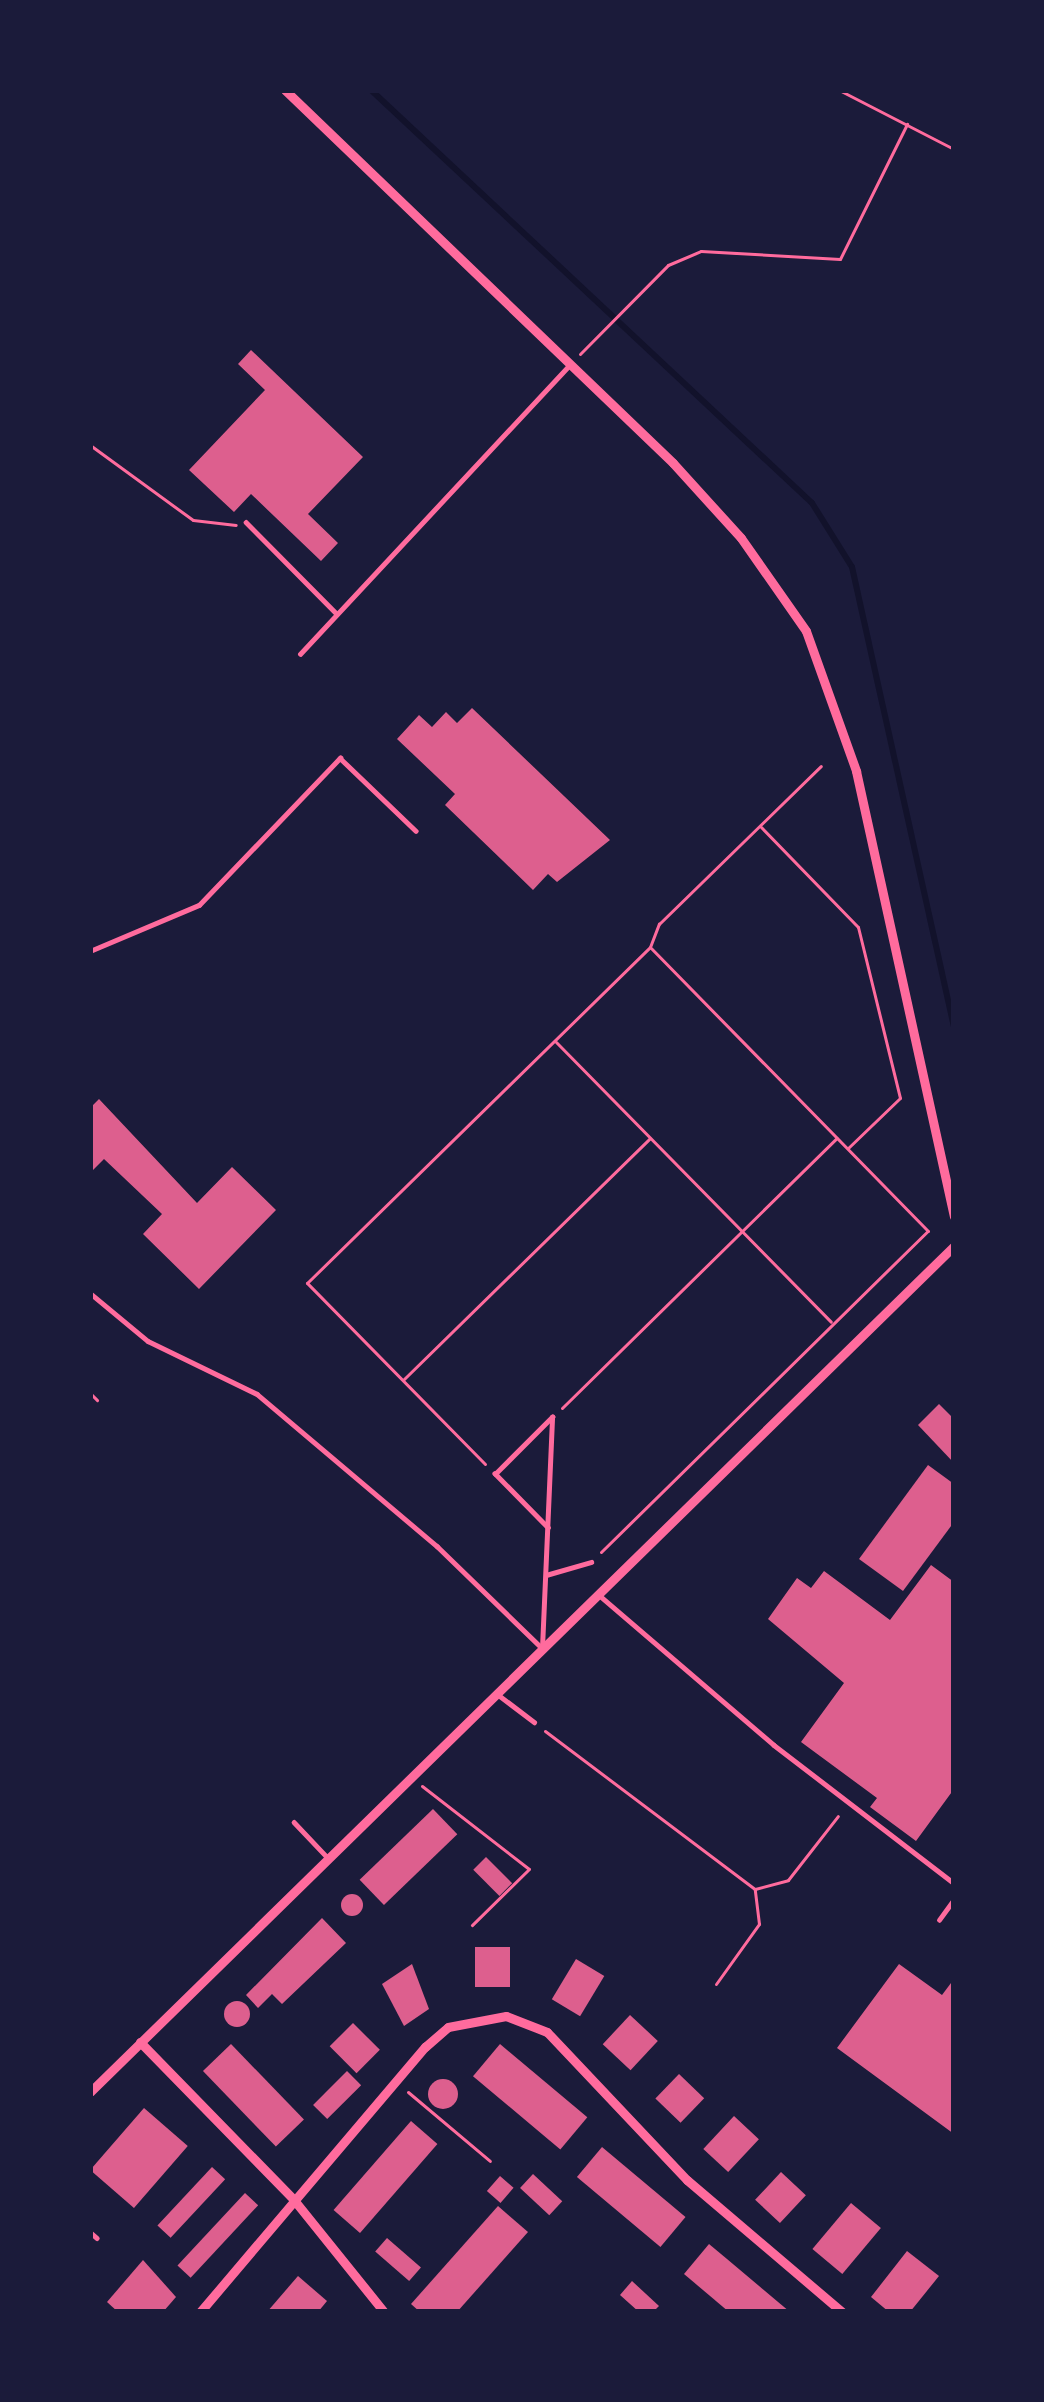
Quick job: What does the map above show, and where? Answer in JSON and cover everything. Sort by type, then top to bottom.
[{"type":"street","points":[[285,90],[570,364],[742,538],[806,631],[856,771],[954,1216]]},
{"type":"street","points":[[90,2091],[954,1246]]},
{"type":"street","points":[[200,2312],[395,2081],[448,2027],[476,2018],[531,2021],[687,2180],[842,2312]]},
{"type":"street","points":[[140,2042],[294,2200],[384,2312]]},
{"type":"lane","points":[[300,654],[570,364]]},
{"type":"lane","points":[[246,522],[337,614]]},
{"type":"lane","points":[[90,951],[199,905],[340,758],[416,831]]},
{"type":"lane","points":[[90,1293],[148,1341],[257,1394],[437,1546],[542,1648]]},
{"type":"lane","points":[[548,1528],[495,1474],[552,1418]]},
{"type":"lane","points":[[542,1648],[552,1418]]},
{"type":"lane","points":[[546,1575],[591,1562]]},
{"type":"lane","points":[[599,1595],[774,1745],[954,1883]]},
{"type":"lane","points":[[496,1693],[534,1722]]},
{"type":"lane","points":[[294,1822],[328,1858]]},
{"type":"lane","points":[[939,1919],[954,1899]]},
{"type":"lane","points":[[90,2232],[97,2238]]},
{"type":"path","points":[[839,90],[954,148]]},
{"type":"path","points":[[570,364],[668,266],[701,251],[840,259],[907,124]]},
{"type":"path","points":[[90,445],[193,520],[246,522]]},
{"type":"path","points":[[495,1474],[308,1283],[650,947],[659,924],[821,766]]},
{"type":"path","points":[[759,826],[858,927],[900,1097],[848,1149]]},
{"type":"path","points":[[591,1562],[928,1231],[650,947]]},
{"type":"path","points":[[555,1040],[833,1324]]},
{"type":"path","points":[[403,1380],[650,1138]]},
{"type":"path","points":[[552,1418],[837,1138]]},
{"type":"path","points":[[90,1393],[97,1400]]},
{"type":"path","points":[[534,1722],[755,1889],[759,1924],[716,1984]]},
{"type":"path","points":[[411,1777],[529,1869],[472,1925]]},
{"type":"path","points":[[755,1889],[788,1880],[838,1816]]},
{"type":"path","points":[[395,2081],[490,2161]]},
{"type":"building","points":[[251,350],[363,457],[308,514],[338,543],[321,561],[251,494],[234,512],[189,470],[265,390],[238,364]]},
{"type":"building","points":[[472,708],[610,840],[557,882],[548,874],[533,890],[445,805],[455,794],[397,739],[419,715],[432,727],[446,712],[457,723]]},
{"type":"building","points":[[99,1099],[197,1203],[232,1167],[276,1210],[199,1289],[143,1234],[162,1214],[104,1159],[90,1173],[90,1108]]},
{"type":"building","points":[[939,1404],[954,1419],[954,1463],[918,1425]]},
{"type":"building","points":[[928,1465],[954,1484],[954,1522],[903,1591],[859,1559]]},
{"type":"building","points":[[931,1565],[954,1582],[954,1789],[916,1841],[870,1807],[877,1798],[801,1742],[844,1683],[768,1619],[797,1578],[811,1588],[824,1571],[890,1620]]},
{"type":"building","points":[[433,1809],[457,1834],[384,1905],[360,1880]]},
{"type":"building","points":[[486,1857],[512,1883],[499,1896],[473,1870]]},
{"type":"building","points":[[352,1894],[363,1905],[352,1916],[341,1905]]},
{"type":"building","points":[[322,1918],[346,1943],[282,2004],[272,1994],[258,2008],[246,1995]]},
{"type":"building","points":[[475,1947],[510,1947],[510,1987],[475,1987]]},
{"type":"building","points":[[576,1959],[604,1976],[580,2016],[552,1999]]},
{"type":"building","points":[[412,1964],[429,2009],[404,2026],[382,1984]]},
{"type":"building","points":[[899,1964],[942,1995],[954,1979],[954,2134],[837,2048]]},
{"type":"building","points":[[237,2001],[250,2014],[237,2027],[224,2014]]},
{"type":"building","points":[[630,2015],[658,2041],[631,2070],[603,2044]]},
{"type":"building","points":[[353,2023],[380,2050],[357,2073],[330,2046]]},
{"type":"building","points":[[231,2044],[304,2120],[276,2147],[203,2071]]},
{"type":"building","points":[[500,2044],[587,2117],[560,2149],[473,2076]]},
{"type":"building","points":[[347,2071],[361,2085],[327,2119],[313,2105]]},
{"type":"building","points":[[679,2074],[704,2098],[681,2123],[655,2098]]},
{"type":"building","points":[[443,2079],[458,2094],[443,2109],[428,2094]]},
{"type":"building","points":[[144,2108],[188,2146],[134,2208],[90,2170]]},
{"type":"building","points":[[734,2116],[759,2139],[728,2172],[703,2149]]},
{"type":"building","points":[[411,2121],[437,2144],[360,2233],[334,2210]]},
{"type":"building","points":[[602,2147],[685,2217],[660,2247],[577,2177]]},
{"type":"building","points":[[212,2167],[225,2179],[171,2238],[157,2226]]},
{"type":"building","points":[[781,2172],[806,2195],[780,2223],[755,2200]]},
{"type":"building","points":[[533,2174],[562,2201],[549,2215],[520,2188]]},
{"type":"building","points":[[500,2176],[514,2188],[500,2203],[487,2191]]},
{"type":"building","points":[[245,2193],[258,2205],[191,2278],[177,2265]]},
{"type":"building","points":[[851,2203],[881,2228],[842,2274],[812,2249]]},
{"type":"building","points":[[498,2206],[528,2232],[457,2312],[420,2312],[411,2304]]},
{"type":"building","points":[[387,2238],[421,2268],[409,2281],[375,2252]]},
{"type":"building","points":[[709,2244],[790,2312],[729,2312],[684,2274]]},
{"type":"building","points":[[907,2251],[939,2276],[910,2312],[889,2312],[871,2297]]},
{"type":"building","points":[[143,2260],[176,2297],[163,2312],[118,2312],[107,2302]]},
{"type":"building","points":[[298,2276],[327,2301],[318,2312],[267,2312]]},
{"type":"building","points":[[632,2281],[659,2306],[653,2312],[639,2312],[620,2295]]},
{"type":"waterway","points":[[371,90],[812,503],[852,567],[954,1026]]}]
